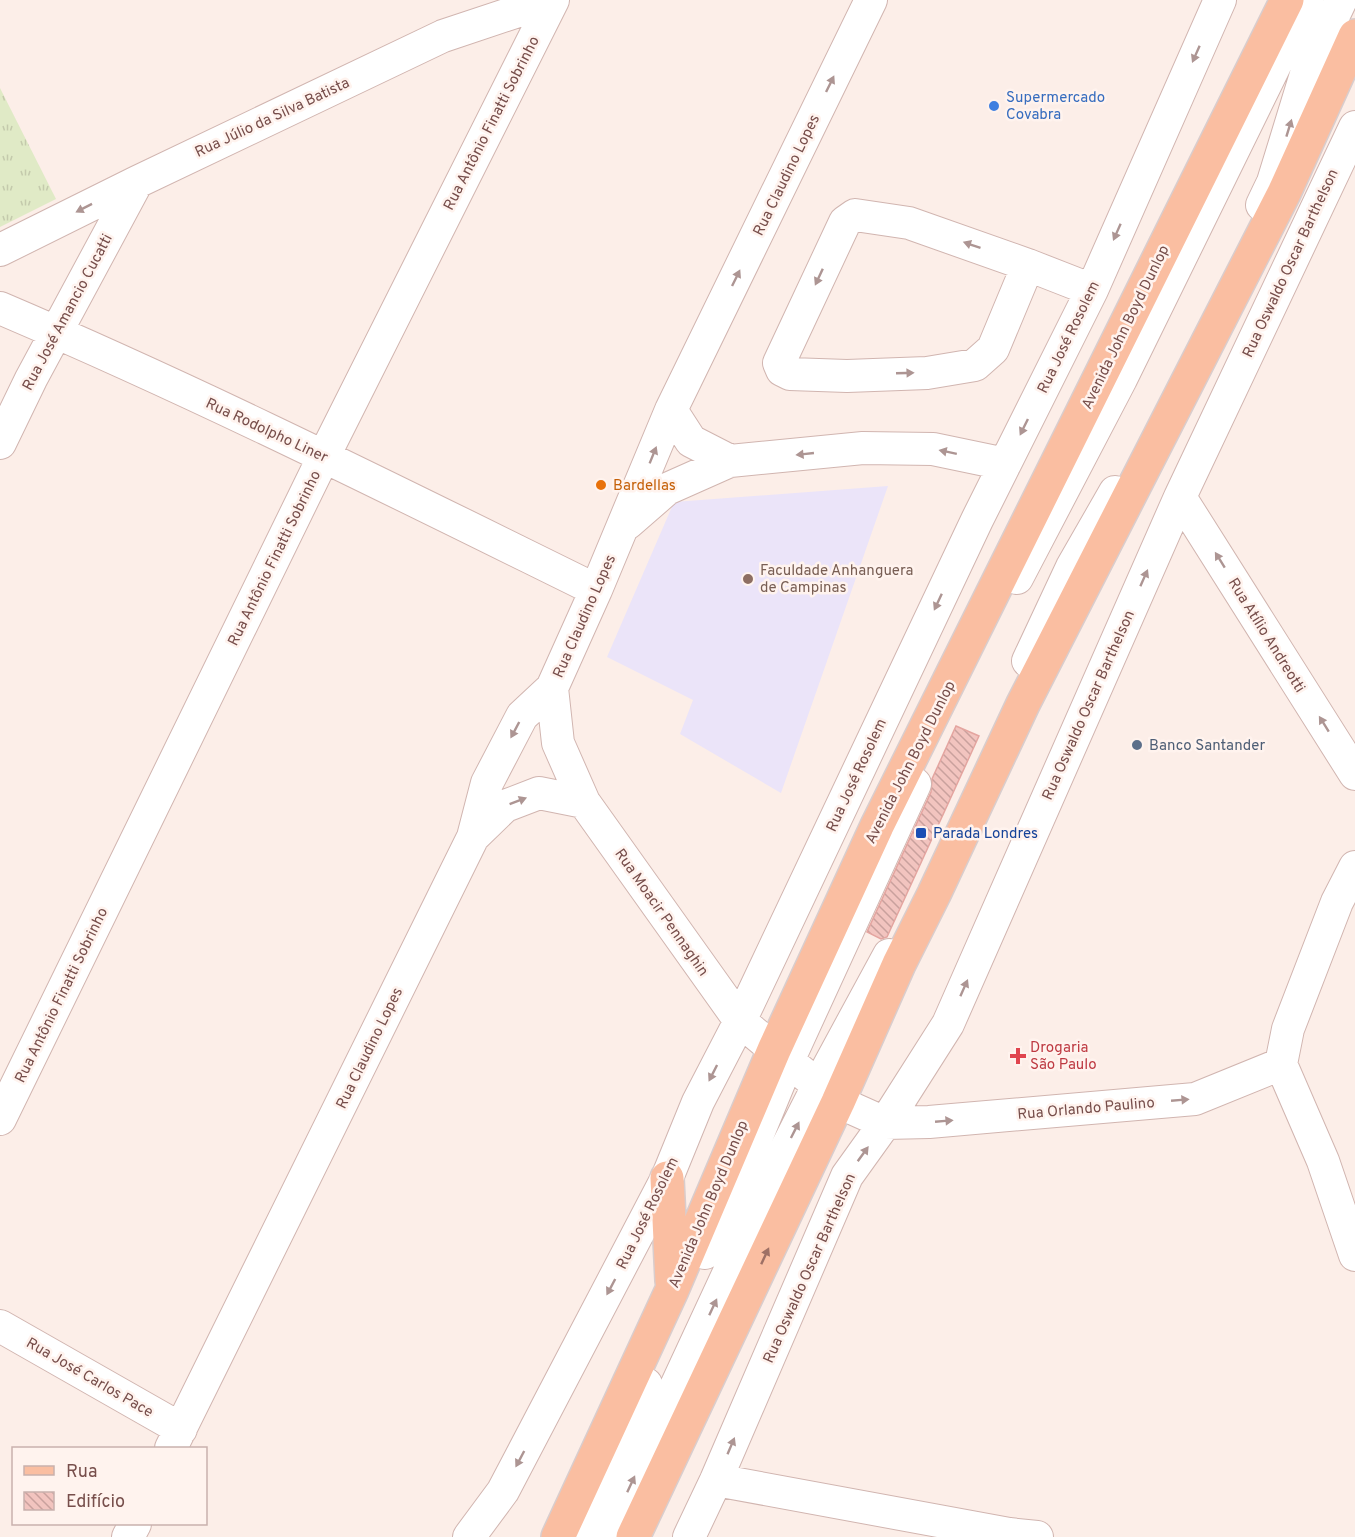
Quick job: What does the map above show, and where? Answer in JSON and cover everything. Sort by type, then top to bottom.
[{"type":"main road","name":"Avenida John Boyd Dunlop","points":[[558,1537],[781,1055],[877,826],[1287,0]]},
{"type":"main road","points":[[633,1537],[828,1094],[899,964],[1023,704],[1284,193],[1355,36]]},
{"type":"main road","points":[[667,1178],[672,1290]]},
{"type":"street","name":"Rua Júlio da Silva Batista","points":[[0,250],[443,36],[552,0]]},
{"type":"street","name":"Rua Antônio Finatti Sobrinho","points":[[0,1119],[324,456],[552,0]]},
{"type":"street","name":"Rua Claudino Lopes","points":[[176,1439],[473,837],[487,783],[522,716],[552,688],[623,528],[671,410],[871,0]]},
{"type":"street","name":"Rua José Rosolem","points":[[469,1537],[503,1491],[667,1178],[699,1102],[740,1021],[976,520],[1092,290],[1220,0]]},
{"type":"street","points":[[578,1537],[760,1130],[781,1055],[945,717],[1120,379],[1307,0]]},
{"type":"street","points":[[606,1537],[788,1145],[828,1094],[893,947],[1072,567],[1170,395],[1268,193],[1307,71],[1341,0]]},
{"type":"street","name":"Rua Oswaldo Oscar Barthelson","points":[[689,1537],[716,1480],[847,1176],[885,1124],[948,1024],[1180,497],[1355,127]]},
{"type":"street","name":"Rua José Amancio Cucatti","points":[[0,443],[56,332],[137,182]]},
{"type":"street","points":[[1028,265],[993,349],[975,365],[927,373],[847,376],[790,374],[782,370],[779,363],[845,222],[855,215],[909,223],[1028,265],[1092,290]]},
{"type":"street","name":"Rua Rodolpho Liner","points":[[0,308],[324,456],[596,590]]},
{"type":"street","points":[[671,410],[691,441],[730,461]]},
{"type":"street","points":[[623,528],[667,489],[730,461],[863,448],[933,449],[1005,464]]},
{"type":"street","name":"Rua Atílio Andreotti","points":[[1180,497],[1355,774]]},
{"type":"street","name":"Rua Moacir Pennaghin","points":[[552,688],[558,743],[584,802],[740,1021],[828,1094],[885,1124]]},
{"type":"street","points":[[473,837],[505,806],[540,793],[584,802]]},
{"type":"street","points":[[1355,867],[1346,905],[1288,1029],[1281,1064],[1323,1161],[1355,1255]]},
{"type":"street","name":"Rua Orlando Paulino","points":[[885,1124],[1195,1099],[1281,1064]]},
{"type":"street","name":"Rua José Carlos Pace","points":[[0,1326],[176,1439]]},
{"type":"street","points":[[716,1480],[1018,1536]]},
{"type":"shaded area","name":"Faculdade Anhanguera de Campinas","points":[[888,486],[781,793],[680,734],[693,700],[607,657],[674,502]]},
{"type":"green space","points":[[0,88],[56,199],[0,227]]},
{"type":"building","name":"Parada Londres","points":[[956,726],[979,736],[887,937],[881,939],[867,932],[931,792],[932,779]]},
{"type":"place","name":"Supermercado Covabra","points":[[994,106]]},
{"type":"place","name":"Bardellas","points":[[601,485]]},
{"type":"place","name":"Faculdade Anhanguera de Campinas","points":[[748,579]]},
{"type":"place","name":"Banco Santander","points":[[1137,745]]},
{"type":"place","name":"Parada Londres","points":[[921,833]]},
{"type":"place","name":"Drogaria São Paulo","points":[[1018,1056]]}]
